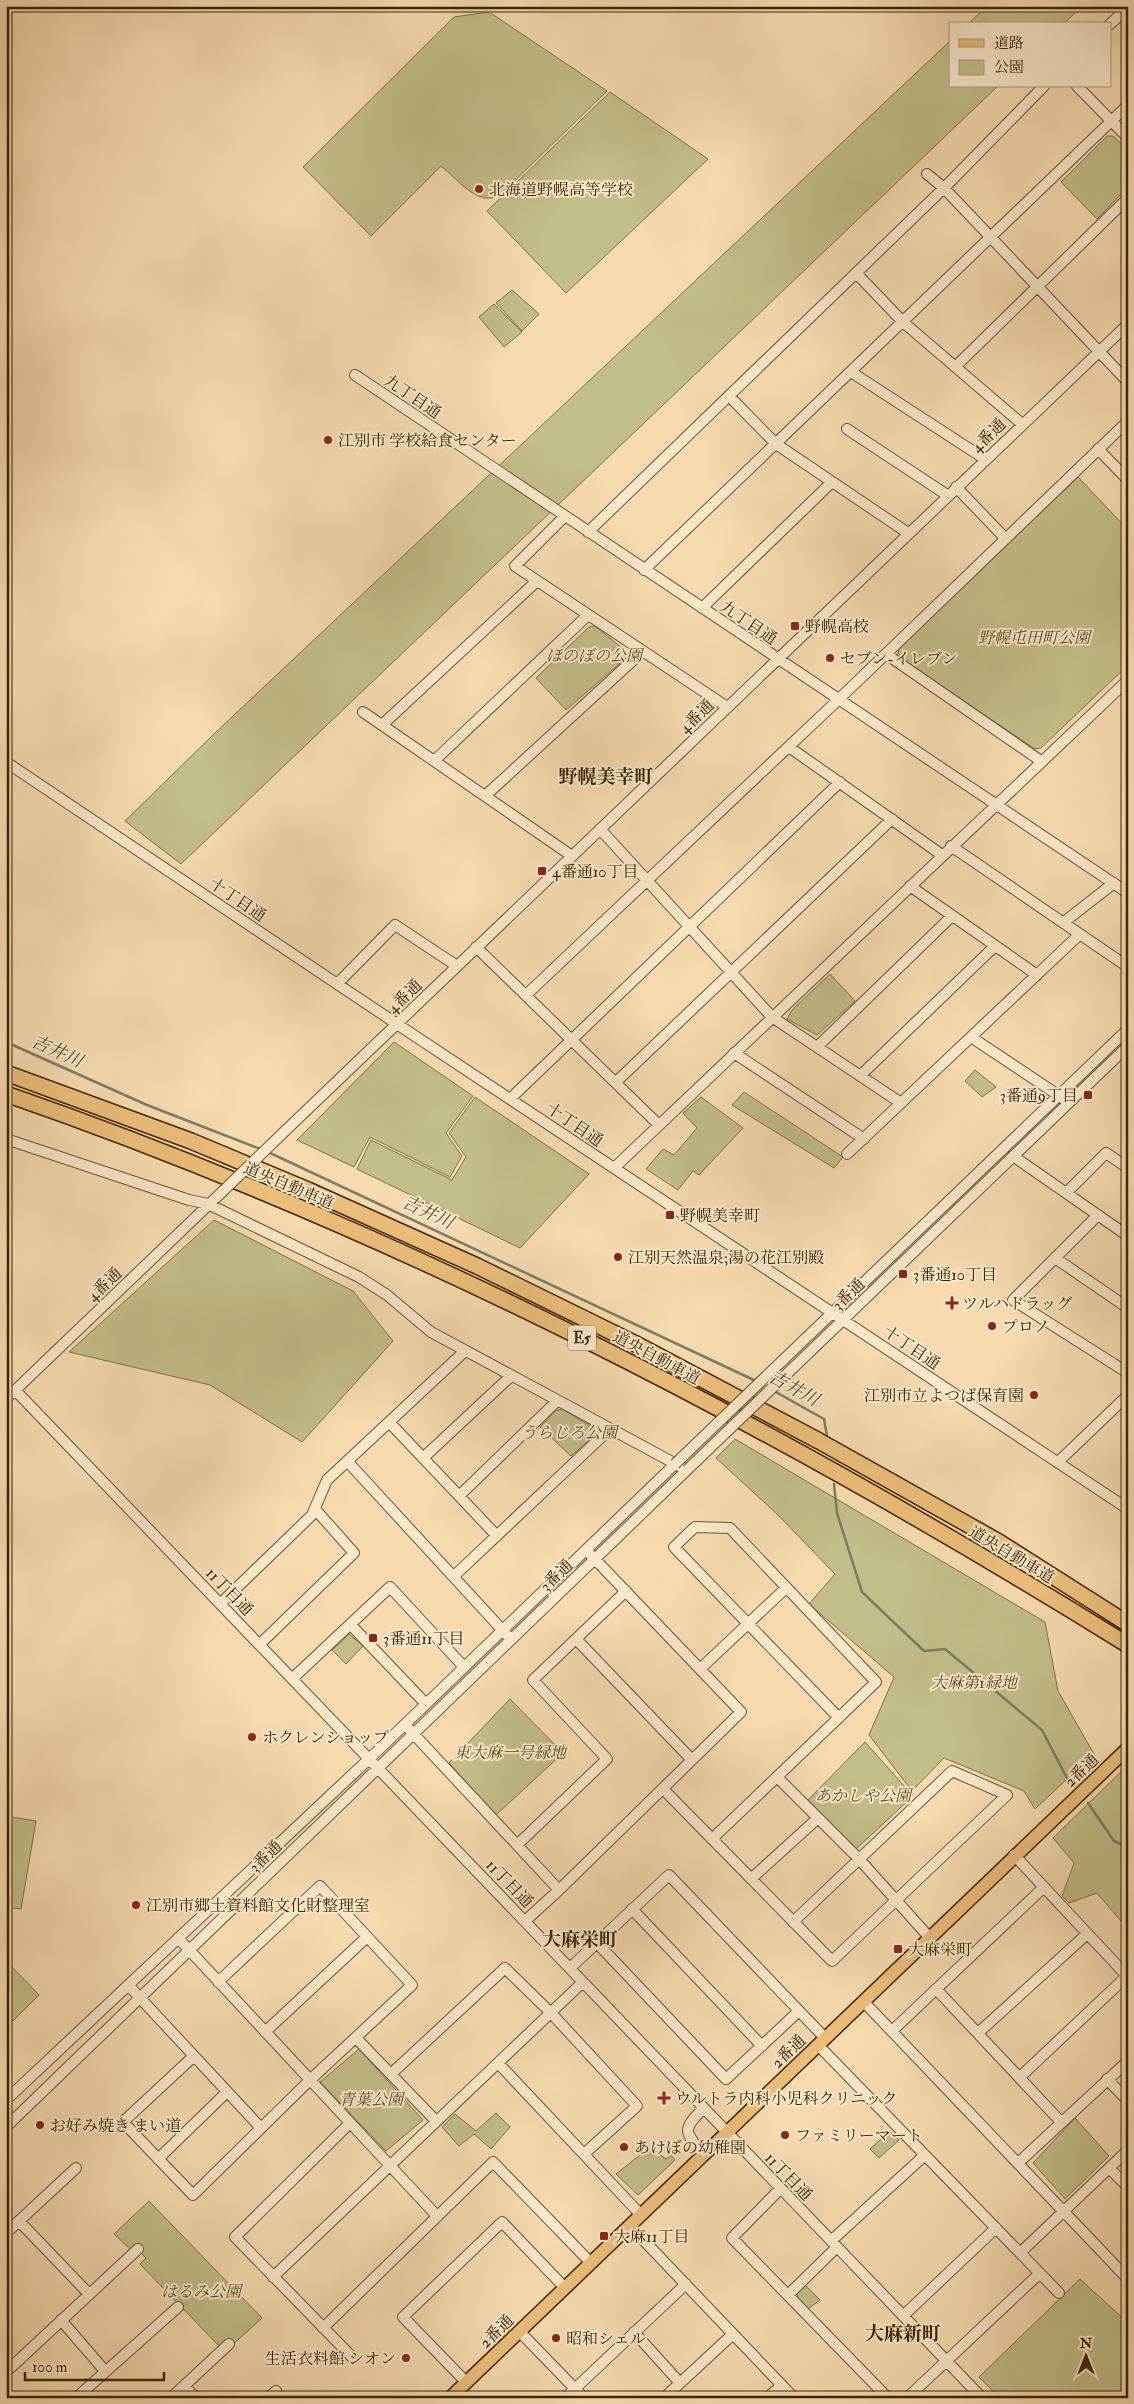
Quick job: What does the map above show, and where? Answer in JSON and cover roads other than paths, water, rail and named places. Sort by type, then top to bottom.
[{"type":"highway","name":"道央自動車道","points":[[6,1073],[200,1145],[308,1190],[478,1266],[634,1343],[819,1441],[999,1542],[1128,1624]]},
{"type":"highway","name":"道央自動車道","points":[[6,1094],[164,1151],[468,1282],[626,1360],[812,1459],[989,1559],[1128,1645]]},
{"type":"highway","points":[[6,1104],[164,1151]]},
{"type":"main road","name":"2番通","points":[[450,2398],[1128,1748]]},
{"type":"street","points":[[1112,22],[1128,8]]},
{"type":"street","points":[[588,532],[944,188],[1042,88]]},
{"type":"street","points":[[1080,88],[1128,138]]},
{"type":"street","points":[[644,570],[1128,105]]},
{"type":"street","points":[[927,174],[944,188],[1128,382]]},
{"type":"street","points":[[955,367],[1128,198]]},
{"type":"street","points":[[856,274],[903,322],[1022,424]]},
{"type":"street","name":"4番通","points":[[6,1399],[947,495],[1128,324]]},
{"type":"street","points":[[851,372],[985,459]]},
{"type":"street","name":"九丁目通","points":[[355,375],[1128,893]]},
{"type":"street","points":[[729,396],[776,444],[908,533]]},
{"type":"street","points":[[526,995],[838,700],[1128,421]]},
{"type":"street","points":[[847,429],[947,495]]},
{"type":"street","points":[[1098,449],[1128,480]]},
{"type":"street","points":[[702,608],[832,482]]},
{"type":"street","points":[[956,487],[1006,539]]},
{"type":"street","points":[[565,516],[515,566],[727,707]]},
{"type":"street","points":[[382,725],[537,581]]},
{"type":"street","points":[[434,761],[588,615]]},
{"type":"street","points":[[484,796],[643,651]]},
{"type":"street","points":[[886,654],[1041,761]]},
{"type":"street","points":[[614,1168],[995,804],[1128,680]]},
{"type":"street","points":[[363,712],[572,856]]},
{"type":"street","points":[[789,746],[942,855]]},
{"type":"street","name":"十丁目通","points":[[6,762],[1128,1509]]},
{"type":"street","points":[[510,1099],[840,782]]},
{"type":"street","points":[[616,1082],[892,819]]},
{"type":"street","points":[[600,829],[772,1017],[901,1104]]},
{"type":"street","points":[[951,846],[1128,967]]},
{"type":"street","points":[[1064,922],[1114,883]]},
{"type":"street","points":[[910,886],[1037,975]]},
{"type":"street","points":[[817,1047],[952,916]]},
{"type":"street","points":[[337,984],[395,925],[457,966]]},
{"type":"street","points":[[847,1154],[1080,934]]},
{"type":"street","points":[[861,1076],[995,946]]},
{"type":"street","points":[[476,947],[659,1125]]},
{"type":"street","name":"3番通","points":[[6,2100],[370,1758],[1128,1029]]},
{"type":"street","points":[[972,1037],[1069,1102]]},
{"type":"street","name":"3番通","points":[[6,2127],[1128,1046]]},
{"type":"street","points":[[734,1053],[864,1139]]},
{"type":"street","points":[[6,1139],[189,1200],[208,1204],[359,1277],[387,1295],[431,1332],[687,1470]]},
{"type":"street","points":[[1066,1193],[1106,1153],[1128,1168]]},
{"type":"street","points":[[1013,1156],[1128,1236]]},
{"type":"street","points":[[1098,1215],[1013,1300],[1128,1373]]},
{"type":"street","points":[[1055,1258],[1128,1308]]},
{"type":"street","points":[[221,1603],[312,1515],[327,1480],[465,1351]]},
{"type":"street","points":[[423,1458],[511,1376]]},
{"type":"street","name":"11丁目通","points":[[15,1390],[982,2398]]},
{"type":"street","points":[[1058,1462],[1128,1395]]},
{"type":"street","points":[[459,1496],[557,1401]]},
{"type":"street","points":[[389,1422],[496,1536]]},
{"type":"street","points":[[454,1576],[610,1429]]},
{"type":"street","points":[[347,1461],[511,1639]]},
{"type":"street","points":[[260,1644],[354,1553],[315,1509]]},
{"type":"street","points":[[712,1839],[876,1682],[730,1528],[695,1527],[674,1547],[838,1718]]},
{"type":"street","points":[[525,1921],[741,1712],[586,1549]]},
{"type":"street","points":[[293,1678],[390,1587],[464,1667]]},
{"type":"street","points":[[700,1669],[786,1588]]},
{"type":"street","points":[[517,1845],[607,1759],[533,1680],[626,1591]]},
{"type":"street","points":[[350,1624],[426,1704]]},
{"type":"street","points":[[576,1639],[692,1760]]},
{"type":"street","points":[[405,1724],[559,1890]]},
{"type":"street","points":[[663,1788],[712,1839],[832,1962],[1007,1795],[952,1771],[793,1922]]},
{"type":"street","points":[[777,1776],[897,1900],[929,1937]]},
{"type":"street","points":[[751,1879],[818,1818]]},
{"type":"street","points":[[1014,1856],[1127,1976],[1020,2077]]},
{"type":"street","points":[[570,1968],[669,1875],[799,2011],[822,2041],[925,2155],[1059,2293]]},
{"type":"street","points":[[194,2056],[123,2122],[193,2194],[310,2080],[412,1985],[320,1886],[218,1982]]},
{"type":"street","points":[[892,2031],[1044,1888]]},
{"type":"street","points":[[632,1910],[762,2046]]},
{"type":"street","points":[[978,2033],[1087,1934]]},
{"type":"street","points":[[265,2032],[367,1937]]},
{"type":"street","points":[[178,1938],[437,2216]]},
{"type":"street","points":[[597,1943],[726,2079],[799,2011]]},
{"type":"street","points":[[391,2074],[504,1968],[551,2013],[637,2106],[584,2154]]},
{"type":"street","points":[[273,2277],[583,1982]]},
{"type":"street","points":[[128,1985],[261,2128]]},
{"type":"street","points":[[936,1989],[1061,2122]]},
{"type":"street","points":[[863,2001],[1128,2279]]},
{"type":"street","points":[[356,2038],[436,2121]]},
{"type":"street","points":[[1018,2163],[1128,2061]]},
{"type":"street","points":[[498,2063],[641,2215]]},
{"type":"street","points":[[1107,2079],[1128,2101]]},
{"type":"street","points":[[158,2159],[227,2092]]},
{"type":"street","points":[[703,2109],[689,2122],[687,2131],[689,2137],[704,2154]]},
{"type":"street","points":[[350,2123],[235,2237],[353,2358]]},
{"type":"street","points":[[1020,2253],[1128,2150]]},
{"type":"street","points":[[788,2295],[834,2244],[925,2155]]},
{"type":"street","points":[[323,2328],[493,2162],[591,2263]]},
{"type":"street","points":[[6,2233],[76,2168]]},
{"type":"street","points":[[1109,2168],[1128,2187]]},
{"type":"street","points":[[780,2189],[732,2238],[888,2398]]},
{"type":"street","points":[[19,2222],[89,2294]]},
{"type":"street","points":[[466,2382],[403,2318],[502,2222],[565,2288]]},
{"type":"street","points":[[630,2226],[794,2398]]},
{"type":"street","points":[[903,2316],[996,2228]]},
{"type":"street","points":[[6,2372],[138,2249]]},
{"type":"street","points":[[907,2398],[1040,2273]]},
{"type":"street","points":[[565,2398],[686,2284]]},
{"type":"street","points":[[76,2398],[178,2307]]},
{"type":"street","points":[[61,2320],[106,2371]]},
{"type":"street","points":[[519,2331],[584,2398]]},
{"type":"street","points":[[634,2332],[680,2383]]},
{"type":"street","points":[[664,2398],[733,2334]]},
{"type":"street","points":[[171,2398],[229,2344]]},
{"type":"street","points":[[767,2398],[782,2385]]},
{"type":"street","points":[[184,2386],[196,2398]]},
{"type":"waterway","name":"吉井川","points":[[6,1042],[147,1105],[263,1150]]},
{"type":"waterway","name":"吉井川","points":[[268,1152],[756,1381]]},
{"type":"waterway","name":"吉井川","points":[[774,1391],[824,1419],[827,1436]]},
{"type":"waterway","points":[[834,1484],[837,1513],[862,1592],[924,1651],[945,1649],[1042,1730],[1071,1786]]},
{"type":"waterway","points":[[1088,1803],[1114,1841],[1128,1847]]},
{"type":"place","name":"北海道野幌高等学校","points":[[479,189]]},
{"type":"place","name":"江別市 学校給食センター","points":[[328,440]]},
{"type":"place","name":"野幌高校","points":[[795,626]]},
{"type":"place","name":"セブン-イレブン","points":[[830,658]]},
{"type":"place","name":"4番通10丁目","points":[[542,871]]},
{"type":"place","name":"3番通9丁目","points":[[1088,1095]]},
{"type":"place","name":"野幌美幸町","points":[[670,1215]]},
{"type":"place","name":"江別天然温泉;湯の花江別殿","points":[[618,1257]]},
{"type":"place","name":"3番通10丁目","points":[[903,1274]]},
{"type":"place","name":"ツルハドラッグ","points":[[952,1303]]},
{"type":"place","name":"プロノ","points":[[992,1326]]},
{"type":"place","name":"江別市立よつば保育園","points":[[1034,1395]]},
{"type":"place","name":"3番通11丁目","points":[[373,1638]]},
{"type":"place","name":"ホクレンショップ","points":[[252,1737]]},
{"type":"place","name":"江別市郷土資料館文化財整理室","points":[[136,1905]]},
{"type":"place","name":"大麻栄町","points":[[898,1949]]},
{"type":"place","name":"ウルトラ内科小児科クリニック","points":[[664,2098]]},
{"type":"place","name":"お好み焼き まい道","points":[[40,2125]]},
{"type":"place","name":"ファミリーマート","points":[[785,2135]]},
{"type":"place","name":"あけぼの幼稚園","points":[[624,2147]]},
{"type":"place","name":"大麻11丁目","points":[[604,2236]]},
{"type":"place","name":"昭和シェル","points":[[556,2338]]},
{"type":"place","name":"生活衣料館 シオン","points":[[406,2358]]},
{"type":"district","name":"野幌美幸町","points":[[606,776]]},
{"type":"district","name":"大麻栄町","points":[[580,1939]]},
{"type":"district","name":"大麻新町","points":[[903,2333]]},
{"type":"park label","name":"野幌屯田町公園","points":[[1034,637]]},
{"type":"park label","name":"ほのぼの公園","points":[[594,655]]},
{"type":"park label","name":"うらじろ公園","points":[[569,1432]]},
{"type":"park label","name":"大麻第1緑地","points":[[974,1682]]},
{"type":"park label","name":"東大麻一号緑地","points":[[510,1752]]},
{"type":"park label","name":"あかしや公園","points":[[863,1795]]},
{"type":"park label","name":"青葉公園","points":[[371,2099]]},
{"type":"park label","name":"はるみ公園","points":[[201,2291]]}]
